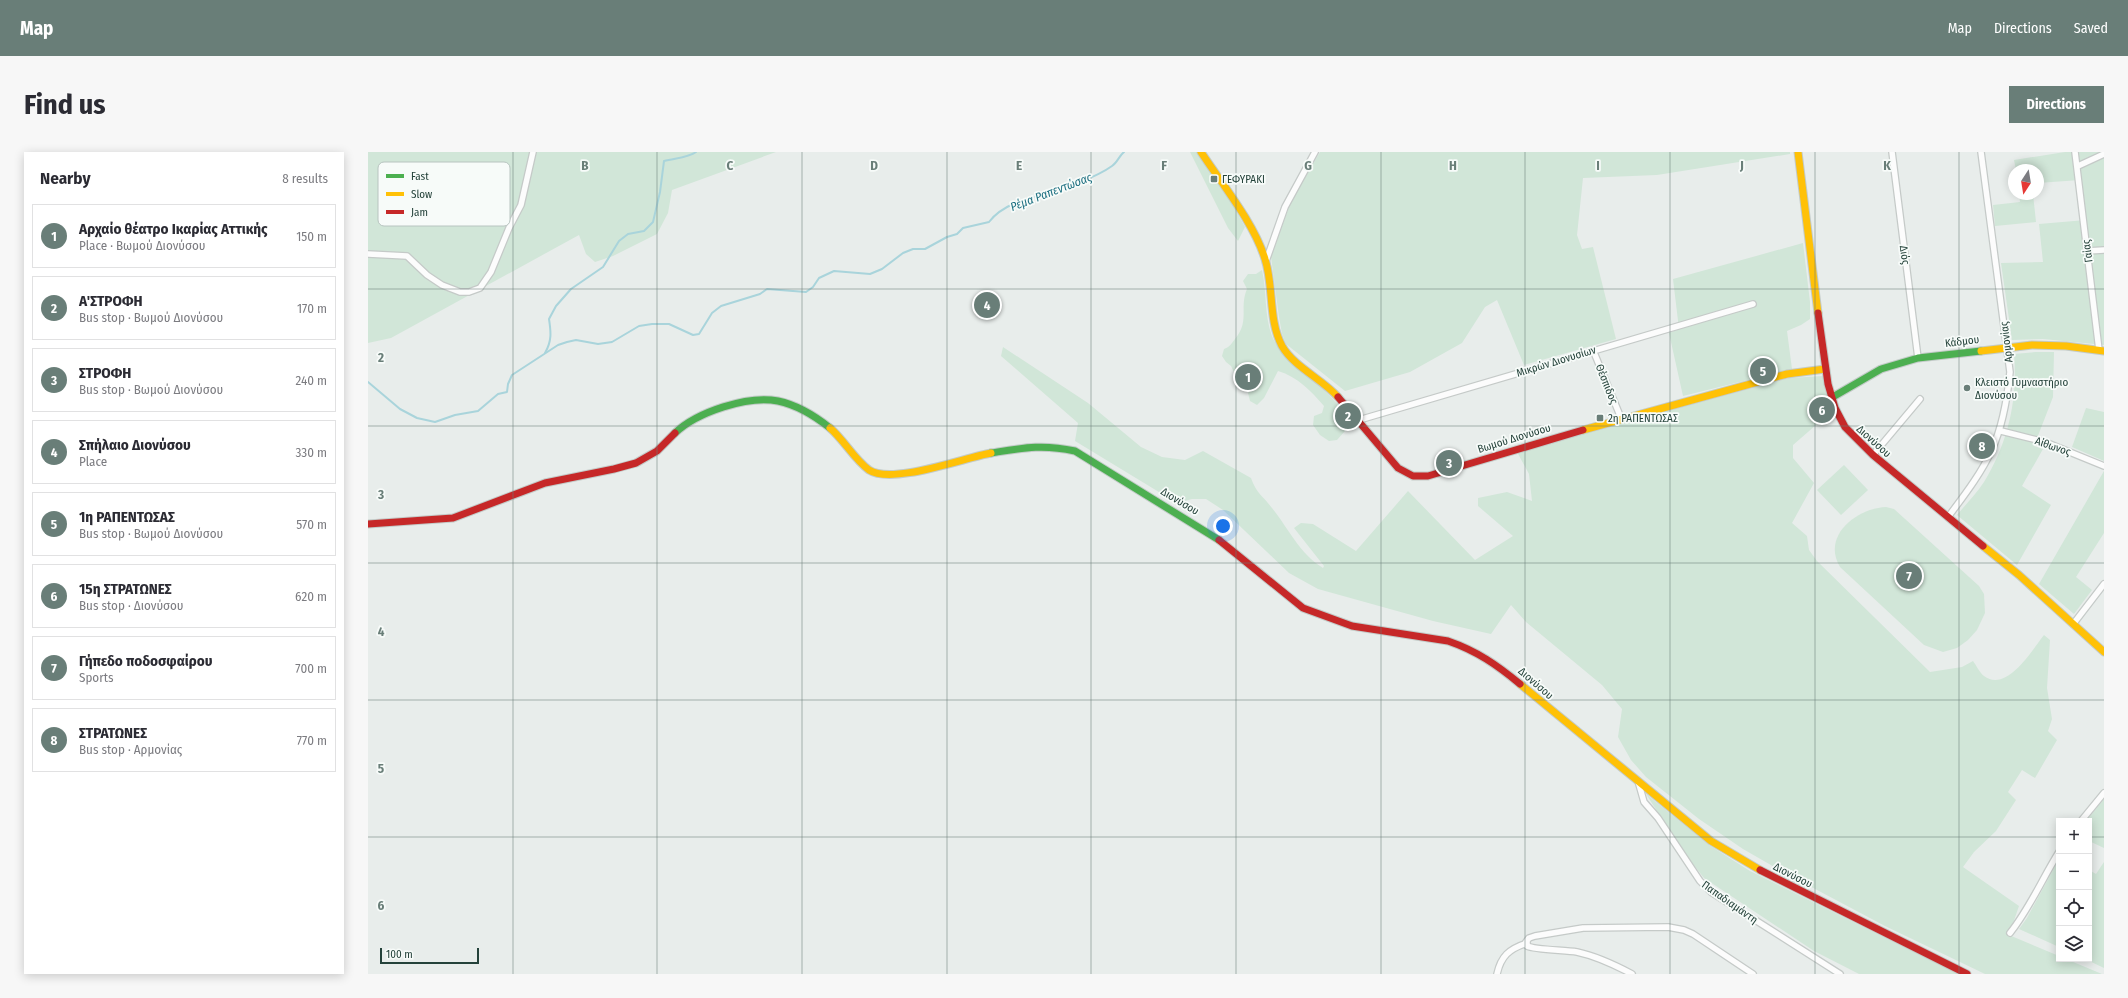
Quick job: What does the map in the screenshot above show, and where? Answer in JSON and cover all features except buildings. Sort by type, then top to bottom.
[{"type":"street","points":[[368,254],[408,256],[427,275],[442,284],[460,292],[469,292],[480,288],[491,272],[509,228],[521,205],[534,152]]},
{"type":"street","name":"Βωμού Διονύσου","points":[[1201,152],[1256,233],[1266,261],[1276,330],[1282,346],[1290,356],[1328,386],[1359,420],[1398,468],[1413,476],[1424,477],[1621,418],[1787,374],[1825,369]]},
{"type":"street","points":[[1266,261],[1285,208],[1316,152]]},
{"type":"street","name":"Διονύσου","points":[[1800,152],[1825,369],[1831,398],[1836,413],[1845,428],[1873,455],[2019,575],[2104,652]]},
{"type":"street","name":"Διός","points":[[1892,152],[1918,358]]},
{"type":"street","name":"Αρμονίας","points":[[1948,517],[1987,464],[2001,431],[2007,405],[2010,372],[1981,152]]},
{"type":"street","name":"Γαίας","points":[[2074,152],[2078,166],[2087,251],[2102,350]]},
{"type":"street","points":[[2078,166],[2104,154]]},
{"type":"street","points":[[2087,251],[2104,250]]},
{"type":"street","name":"Μικρών Διονυσίων","points":[[1359,420],[1753,304]]},
{"type":"street","name":"Κάδμου","points":[[1831,398],[1881,369],[1918,358],[2007,347],[2048,345],[2102,350]]},
{"type":"street","name":"Θέσπιδος","points":[[1593,350],[1621,418]]},
{"type":"street","points":[[1873,455],[1920,399]]},
{"type":"street","name":"Διονύσου","points":[[368,524],[396,520],[440,521],[453,518],[557,480],[630,466],[649,457],[687,423],[708,413],[756,401],[776,400],[807,412],[823,422],[844,441],[866,468],[881,474],[900,475],[970,457],[1035,446],[1053,446],[1075,451],[1211,533],[1255,567],[1292,601],[1303,608],[1335,622],[1352,626],[1448,641],[1460,645],[1494,662],[1711,841],[1754,867],[1967,974]]},
{"type":"street","name":"Αίθωνος","points":[[2001,431],[2045,442],[2104,466]]},
{"type":"street","points":[[2074,624],[2104,584]]},
{"type":"street","name":"Παπαδιαμάντη","points":[[1638,781],[1644,802],[1658,818],[1700,882],[1711,892],[1840,974]]},
{"type":"street","points":[[2083,818],[2104,793]]},
{"type":"street","points":[[2010,933],[2020,920],[2044,875],[2058,854]]},
{"type":"street","points":[[1497,974],[1503,958],[1508,951],[1527,943],[1529,938],[1535,936],[1583,928],[1668,927],[1684,930],[1728,956],[1753,974]]},
{"type":"street","points":[[1527,943],[1527,946],[1533,948],[1554,949],[1578,953],[1614,965],[1632,974]]},
{"type":"green space","points":[[368,152],[776,152],[672,190],[668,213],[657,234],[613,256],[595,262],[586,254],[579,235],[391,338],[368,343]]},
{"type":"green space","points":[[1190,152],[1199,152],[1224,189],[1245,227],[1238,241],[1228,228]]},
{"type":"green space","points":[[1320,152],[1790,152],[1790,154],[1657,175],[1583,178],[1577,235],[1582,249],[1593,247],[1616,339],[1524,365],[1497,300],[1485,307],[1462,343],[1410,372],[1345,391],[1286,344],[1282,334],[1279,317],[1271,257],[1291,201]]},
{"type":"green space","points":[[2065,152],[2104,152],[2104,345],[2043,339],[2012,340],[2001,263],[2043,262],[2039,224],[2086,220],[2080,180],[2044,183],[2044,164],[2015,164],[2014,160]]},
{"type":"green space","points":[[2020,200],[2034,200],[2036,222],[1995,226],[1993,205],[2020,202]]},
{"type":"green space","points":[[1803,243],[1810,302],[1810,319],[1787,331],[1792,369],[1683,396],[1669,333],[1679,329],[1673,279]]},
{"type":"green space","points":[[1262,270],[1269,328],[1276,344],[1293,364],[1329,394],[1352,423],[1337,440],[1329,441],[1320,435],[1313,425],[1314,416],[1322,413],[1324,406],[1298,381],[1278,371],[1264,398],[1257,405],[1250,401],[1248,393],[1254,386],[1257,369],[1253,364],[1244,379],[1238,380],[1231,366],[1222,356],[1224,349],[1232,344],[1242,326],[1244,302],[1247,289],[1243,281],[1248,274],[1256,274]]},
{"type":"green space","points":[[1003,347],[1088,403],[1141,447],[1162,457],[1185,460],[1203,451],[1251,478],[1257,491],[1269,504],[1301,548],[1323,568],[1324,566],[1294,528],[1301,523],[1313,524],[1356,551],[1408,491],[1475,560],[1513,536],[1478,506],[1478,498],[1507,492],[1532,501],[1529,474],[1517,452],[1789,378],[1823,376],[1831,412],[1793,445],[1793,458],[1814,483],[1792,523],[1807,536],[1809,550],[1817,561],[1930,672],[1962,667],[1973,661],[1984,676],[1993,680],[2001,679],[2018,668],[2044,635],[2050,640],[2047,688],[2052,719],[2048,731],[2057,740],[2035,778],[2022,770],[2008,792],[2016,800],[1996,831],[1974,852],[1963,867],[2019,906],[2009,935],[2056,955],[2056,962],[2073,962],[2102,974],[1985,974],[1885,926],[1785,873],[1743,849],[1699,819],[1646,777],[1631,760],[1618,737],[1622,709],[1602,685],[1526,622],[1511,605],[1491,634],[1433,621],[1318,589],[1289,573],[1223,510],[1206,499],[1192,499],[1177,503],[1075,441],[1078,423],[1001,356]]},
{"type":"green space","points":[[2054,352],[2053,397],[2034,446],[2043,449],[2022,486],[2051,505],[2017,565],[1957,515],[1984,482],[2005,436],[2013,404],[2015,371],[2014,354]]},
{"type":"green space","points":[[2086,408],[2104,412],[2104,461],[2072,447]]},
{"type":"green space","points":[[1844,465],[1868,490],[1841,515],[1817,490]]},
{"type":"green space","points":[[2104,471],[2104,533],[2076,577],[2092,590],[2074,614],[2039,584]]},
{"type":"green space","points":[[1886,507],[1894,509],[1979,586],[1984,594],[1985,613],[1977,630],[1968,640],[1957,648],[1943,652],[1924,645],[1840,567],[1835,555],[1835,544],[1845,525],[1864,512]]},
{"type":"green space","points":[[1646,794],[1709,845],[1750,871],[1958,974],[1859,974],[1814,951],[1704,878],[1685,854]]},
{"type":"green space","points":[[2104,799],[2104,848],[2092,842],[2092,818],[2088,818]]},
{"type":"green space","points":[[2104,862],[2104,968],[2091,962],[2092,872],[2096,874]]},
{"type":"green space","points":[[2056,865],[2056,946],[2019,929],[2027,918]]},
{"type":"waterway","name":"Ρέμα Ραπεντώσας","points":[[545,353],[549,344],[550,336],[549,319],[556,306],[571,289],[603,267],[619,241],[628,234],[644,231],[653,222],[660,192],[664,161],[685,157],[696,152]]},
{"type":"waterway","name":"Ρέμα Ραπεντώσας","points":[[368,382],[400,409],[417,418],[435,422],[455,415],[478,411],[498,394],[507,392],[508,384],[512,375],[558,345],[576,340],[598,344],[612,342],[639,326],[652,324],[669,324],[693,335],[699,334],[712,313],[721,306],[760,294],[767,289],[806,292],[813,287],[819,278],[834,271],[870,274],[882,269],[903,253],[913,249],[925,249],[947,237],[957,234],[963,228],[989,222],[997,214],[1017,202],[1065,188],[1094,176],[1114,165],[1124,152]]},
{"type":"traffic: fast","points":[[1831,398],[1881,369],[1918,358],[1981,351]]},
{"type":"traffic: fast","points":[[675,433],[696,418],[709,412],[738,403],[766,400],[778,401],[799,408],[830,428]]},
{"type":"traffic: fast","points":[[991,453],[1023,448],[1042,447],[1075,451],[1219,540]]},
{"type":"traffic: slow","points":[[1201,152],[1228,190],[1260,245],[1268,269],[1273,314],[1282,346],[1301,367],[1324,384],[1338,397]]},
{"type":"traffic: slow","points":[[1798,152],[1818,313]]},
{"type":"traffic: slow","points":[[1981,351],[2032,345],[2066,346],[2104,351]]},
{"type":"traffic: slow","points":[[1583,430],[1787,374],[1825,369]]},
{"type":"traffic: slow","points":[[830,428],[864,466],[869,470],[880,474],[910,473],[991,453]]},
{"type":"traffic: slow","points":[[1983,546],[2019,575],[2104,652]]},
{"type":"traffic: slow","points":[[1520,684],[1711,841],[1760,870]]},
{"type":"traffic: jam","points":[[1818,313],[1828,384],[1835,408],[1845,427],[1873,455],[1983,546]]},
{"type":"traffic: jam","points":[[1338,397],[1398,468],[1413,476],[1428,476],[1583,430]]},
{"type":"traffic: jam","points":[[368,524],[453,518],[545,483],[636,463],[657,451],[675,433]]},
{"type":"traffic: jam","points":[[1219,540],[1303,608],[1352,626],[1448,641],[1468,649],[1486,659],[1520,684]]},
{"type":"traffic: jam","points":[[1760,870],[1967,974]]},
{"type":"place","name":"ΓΕΦΥΡΑΚΙ","points":[[1214,179]]},
{"type":"place","name":"Σπήλαιο Διονύσου","points":[[987,305]]},
{"type":"place","name":"1η ΡΑΠΕΝΤΩΣΑΣ","points":[[1763,371]]},
{"type":"place","name":"Αρχαίο θέατρο Ικαρίας Αττικής","points":[[1248,377]]},
{"type":"place","name":"Κλειστό Γυμναστήριο Διονύσου","points":[[1967,388]]},
{"type":"place","name":"15η ΣΤΡΑΤΩΝΕΣ","points":[[1822,410]]},
{"type":"place","name":"Α'ΣΤΡΟΦΗ","points":[[1348,416]]},
{"type":"place","name":"2η ΡΑΠΕΝΤΩΣΑΣ","points":[[1600,418]]},
{"type":"place","name":"ΣΤΡΑΤΩΝΕΣ","points":[[1982,446]]},
{"type":"place","name":"ΣΤΡΟΦΗ","points":[[1449,463]]},
{"type":"place","name":"Γήπεδο ποδοσφαίρου","points":[[1909,576]]}]
